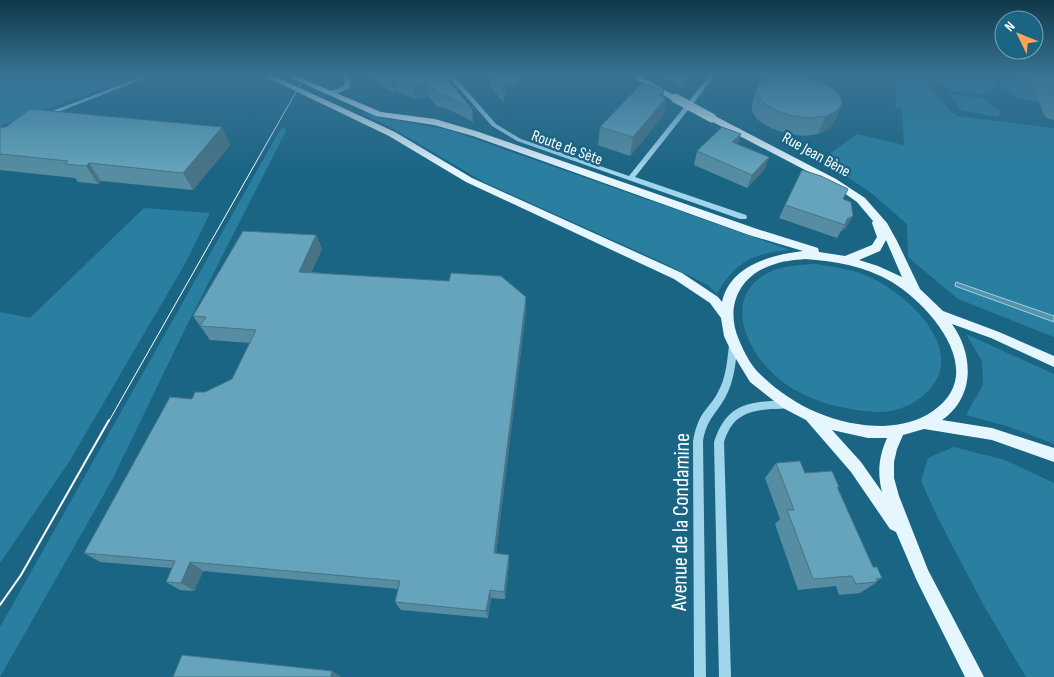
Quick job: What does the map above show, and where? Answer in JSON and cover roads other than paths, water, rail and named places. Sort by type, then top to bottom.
[{"type":"main road","points":[[336,108],[392,134],[469,180],[678,276],[714,300],[726,316]]},
{"type":"main road","name":"Route de Sète","points":[[363,108],[379,114],[435,122],[476,134],[753,232],[833,257]]},
{"type":"main road","name":"Rue Jean Bène","points":[[693,108],[833,181],[861,200],[872,212],[892,241],[896,254],[915,292]]},
{"type":"main road","name":"Rue Jean Bène","points":[[847,260],[876,248],[882,237],[872,212]]},
{"type":"main road","points":[[805,255],[833,257],[847,260],[886,275],[915,292],[940,315],[956,339],[963,364],[961,388],[949,408],[928,424],[898,432],[869,432],[839,426],[809,416],[787,404],[754,376],[733,346],[727,331],[726,316],[730,295],[741,278],[758,266],[780,258],[805,255]]},
{"type":"main road","points":[[940,315],[995,335],[1054,362]]},
{"type":"main road","points":[[809,416],[856,467],[905,536]]},
{"type":"main road","points":[[928,424],[992,434],[1054,455]]},
{"type":"main road","points":[[898,432],[889,450],[886,469],[890,491],[905,536],[938,607],[975,677]]},
{"type":"street","points":[[35,119],[65,108]]},
{"type":"street","points":[[477,108],[486,118],[504,132],[519,140],[743,216]]},
{"type":"street","points":[[630,179],[687,108]]},
{"type":"street","name":"Avenue de la Condamine","points":[[700,677],[698,441],[702,422],[706,414],[719,400],[727,383],[733,346]]},
{"type":"street","name":"Avenue de la Condamine","points":[[725,677],[719,451],[721,432],[734,415],[744,409],[787,404]]},
{"type":"tram line","points":[[109,421],[287,108]]},
{"type":"tram line","points":[[0,605],[21,575],[109,420]]}]
